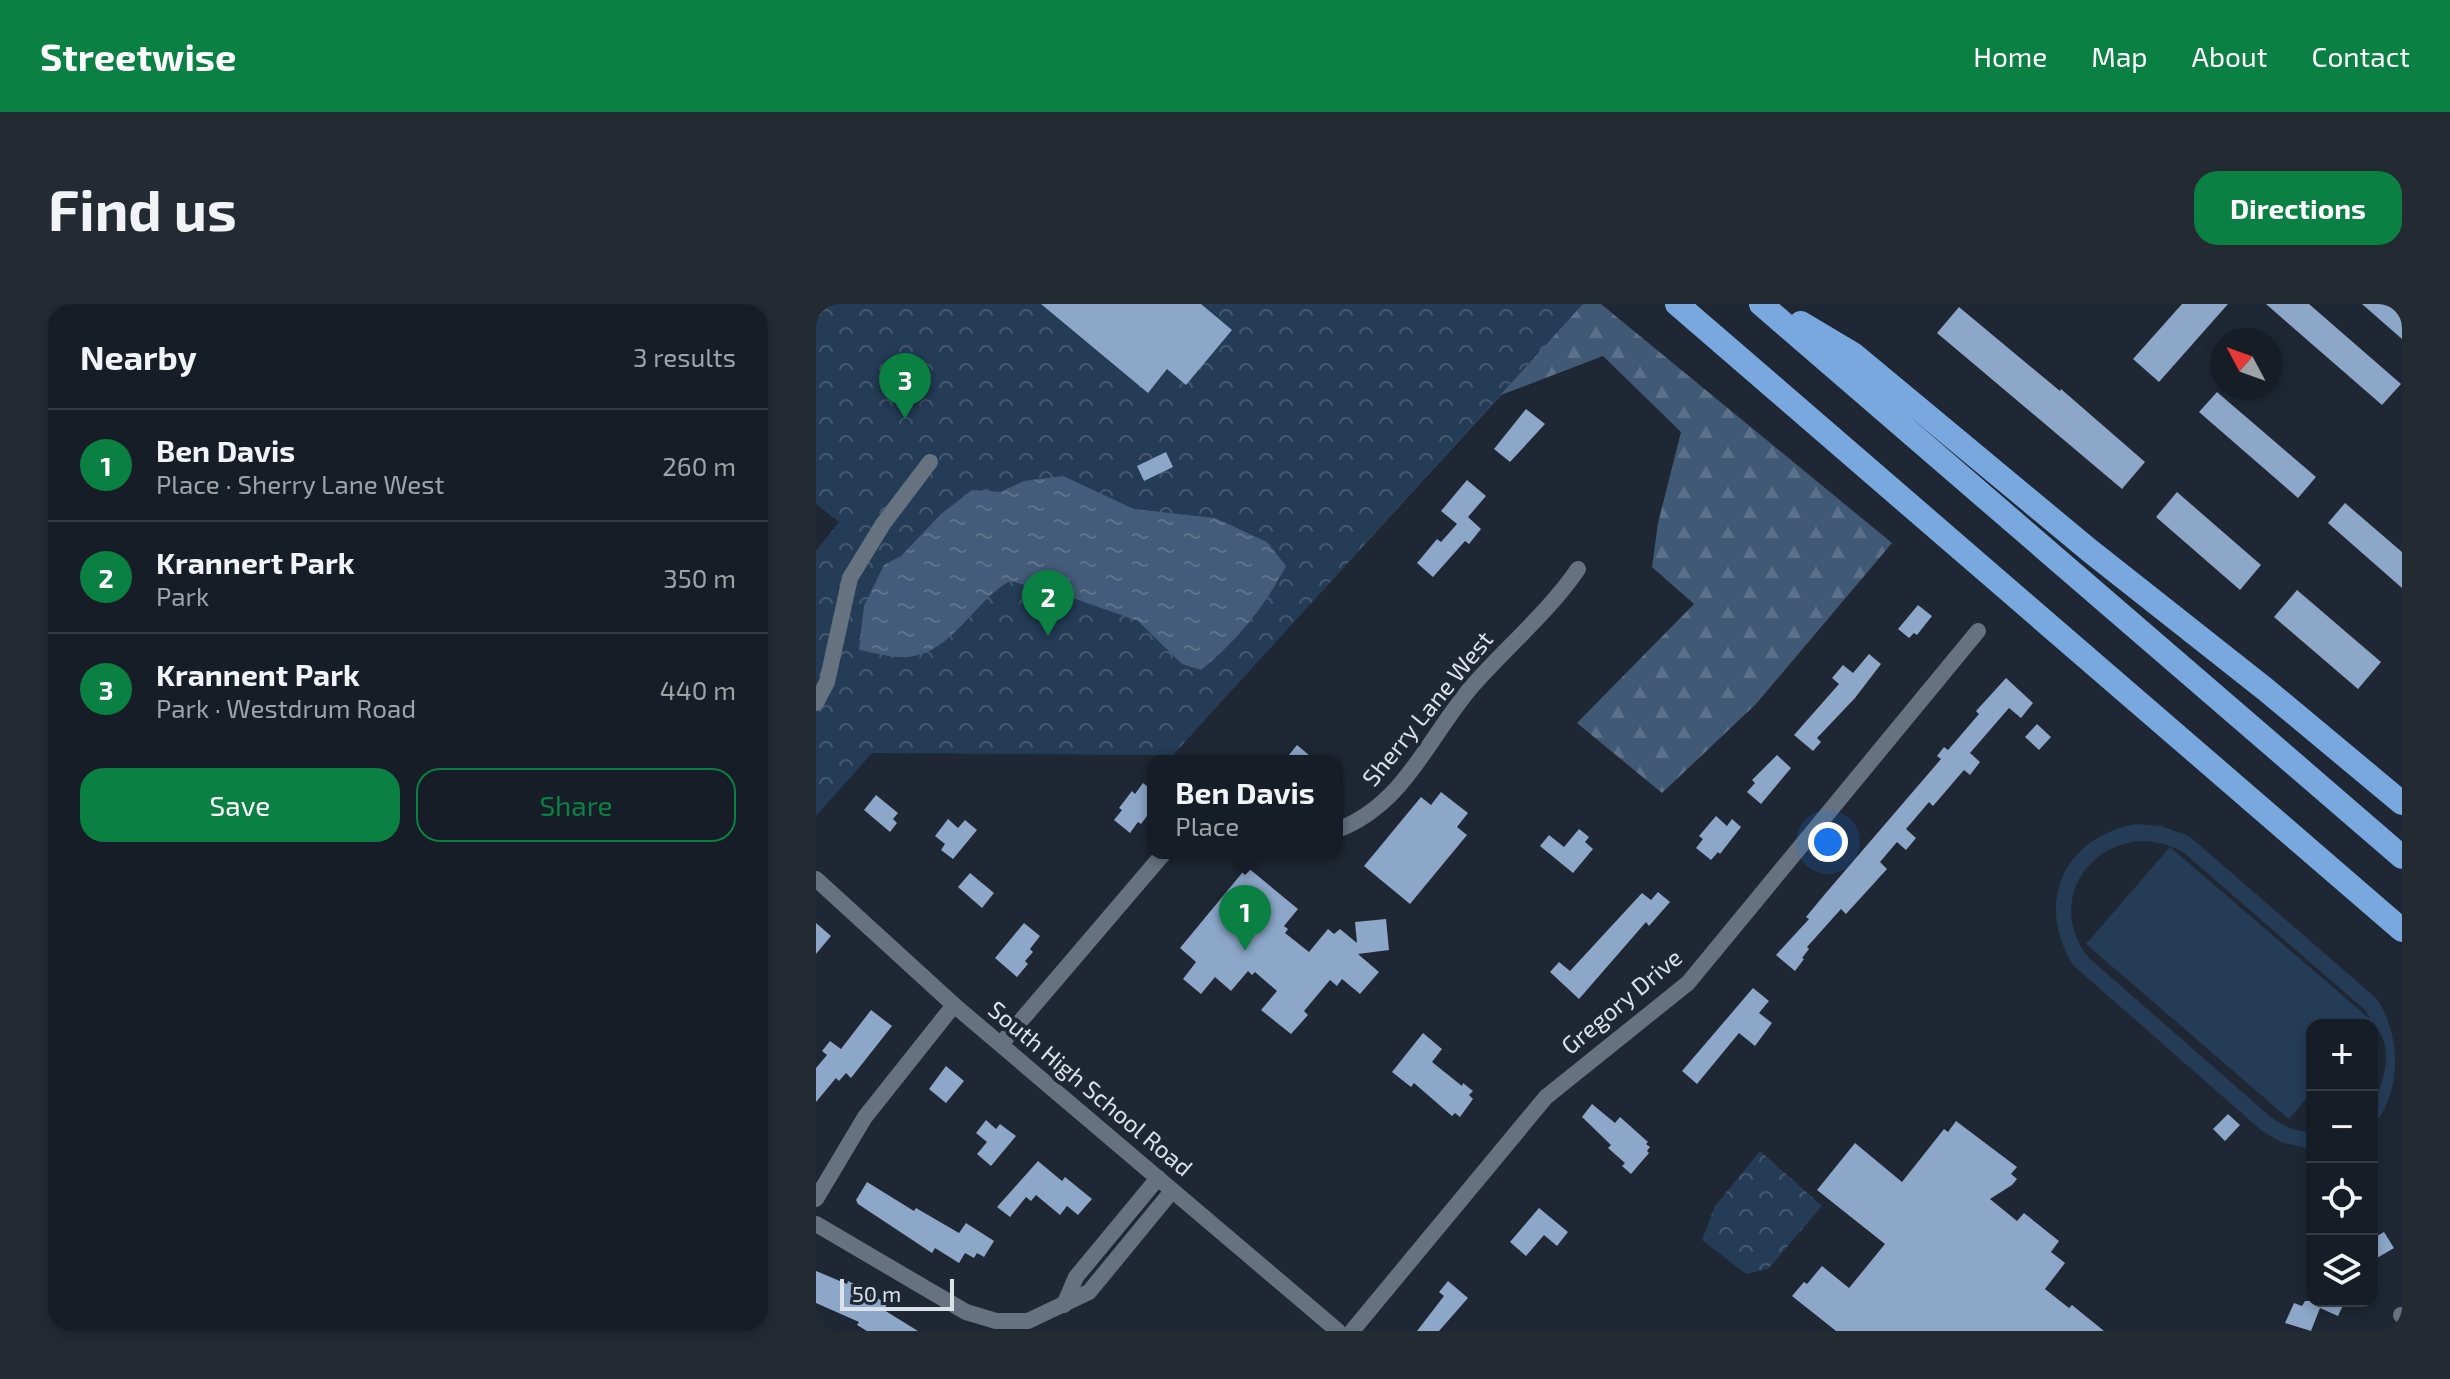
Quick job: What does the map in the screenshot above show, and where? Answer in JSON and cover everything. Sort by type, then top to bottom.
[{"type":"highway","points":[[1677,304],[2402,930]]},
{"type":"highway","points":[[1761,304],[2402,857]]},
{"type":"highway","points":[[1768,304],[1853,354],[2402,803]]},
{"type":"highway","points":[[2328,866],[2402,948]]},
{"type":"street","points":[[816,703],[827,682],[850,578],[883,524],[930,462]]},
{"type":"street","name":"Sherry Lane West","points":[[1343,827],[1379,807],[1398,788],[1469,690],[1578,569]]},
{"type":"street","name":"Gregory Drive","points":[[1352,1331],[1546,1097],[1688,983],[1978,631]]},
{"type":"street","points":[[1001,1044],[1159,859]]},
{"type":"street","name":"South High School Road","points":[[816,879],[954,1005],[1338,1331]]},
{"type":"street","points":[[816,1199],[865,1117],[954,1005]]},
{"type":"street","points":[[1064,1305],[1076,1277],[1158,1178]]},
{"type":"street","points":[[816,1224],[963,1310],[1008,1326],[1028,1321],[1089,1292],[1172,1191]]},
{"type":"green space","points":[[816,304],[1583,304],[1173,755],[872,753],[816,816],[816,551],[839,522],[816,504]]},
{"type":"green space","points":[[1343,304],[1601,304],[1892,543],[1756,704],[1662,793],[1577,723],[1694,604],[1652,567],[1658,523],[1681,432],[1603,356],[1501,395],[1203,721]]},
{"type":"green space","points":[[2136,824],[2161,826],[2189,836],[2376,998],[2391,1029],[2395,1064],[2389,1098],[2378,1120],[2378,1092],[2386,1051],[2378,1029],[2378,1019],[2370,1019],[2306,1019],[2306,1099],[2289,1119],[2086,944],[2170,847],[2156,842],[2130,842],[2108,851],[2089,865],[2076,885],[2071,908],[2075,933],[2089,958],[2273,1119],[2292,1129],[2306,1132],[2306,1148],[2283,1143],[2262,1131],[2074,966],[2062,943],[2057,897],[2063,877],[2074,858],[2090,843],[2111,831]],"holes":[[[2171,848],[2183,852],[2365,1010],[2370,1019]]]},
{"type":"green space","points":[[1760,1151],[1822,1206],[1768,1269],[1746,1274],[1702,1240],[1715,1206]]},
{"type":"water","points":[[1063,476],[1134,509],[1215,518],[1267,542],[1286,566],[1249,622],[1201,670],[1182,664],[1138,621],[1070,597],[1010,581],[950,636],[924,653],[902,657],[859,650],[864,606],[884,565],[901,556],[941,514],[972,490],[1000,492],[1024,481]]},
{"type":"building","points":[[1041,304],[1201,304],[1232,330],[1186,385],[1167,369],[1148,393]]},
{"type":"building","points":[[2182,304],[2228,304],[2159,382],[2133,359]]},
{"type":"building","points":[[2266,304],[2309,304],[2401,384],[2382,405]]},
{"type":"building","points":[[2362,304],[2402,304],[2402,339]]},
{"type":"building","points":[[1959,307],[2145,462],[2122,489],[1937,333]]},
{"type":"building","points":[[2210,400],[2226,400],[2316,477],[2298,498],[2199,412]]},
{"type":"building","points":[[1526,409],[1545,424],[1510,462],[1494,449]]},
{"type":"building","points":[[1166,452],[1173,467],[1144,481],[1137,466]]},
{"type":"building","points":[[1467,480],[1486,496],[1468,517],[1481,529],[1469,544],[1465,541],[1433,577],[1417,563],[1437,539],[1441,542],[1457,524],[1441,511]]},
{"type":"building","points":[[2177,492],[2261,565],[2240,590],[2156,517]]},
{"type":"building","points":[[2345,503],[2402,552],[2402,588],[2328,523]]},
{"type":"building","points":[[2297,590],[2381,662],[2358,689],[2274,617]]},
{"type":"building","points":[[1918,605],[1932,616],[1917,635],[1914,633],[1909,638],[1898,629]]},
{"type":"building","points":[[1869,654],[1881,664],[1855,698],[1817,738],[1821,742],[1813,751],[1794,735],[1839,684],[1832,678],[1843,665],[1853,673]]},
{"type":"building","points":[[2006,678],[2033,703],[2021,718],[2009,708],[1970,753],[1980,762],[1970,775],[1964,770],[1933,806],[1929,802],[1906,829],[1916,838],[1906,850],[1897,842],[1880,862],[1887,869],[1846,914],[1841,909],[1807,947],[1809,949],[1804,959],[1795,971],[1776,955],[1941,759],[1937,756],[1944,747],[1948,750],[1979,714],[1976,711]]},
{"type":"building","points":[[2037,724],[2051,737],[2039,750],[2025,737]]},
{"type":"building","points":[[1297,745],[1309,755],[1289,755]]},
{"type":"building","points":[[1777,755],[1791,768],[1761,804],[1747,792],[1755,783],[1752,780]]},
{"type":"building","points":[[1143,783],[1147,786],[1147,816],[1130,833],[1114,820],[1132,791],[1135,794]]},
{"type":"building","points":[[1441,792],[1468,813],[1457,827],[1467,835],[1410,904],[1364,866],[1421,797],[1431,805]]},
{"type":"building","points":[[876,795],[898,813],[893,819],[897,823],[890,832],[864,810]]},
{"type":"building","points":[[1716,816],[1727,826],[1732,819],[1741,827],[1720,854],[1718,852],[1711,860],[1696,848],[1703,839],[1699,836]]},
{"type":"building","points":[[948,819],[958,828],[965,820],[977,830],[953,859],[941,850],[945,844],[935,836]]},
{"type":"building","points":[[1579,829],[1589,837],[1585,842],[1593,849],[1573,873],[1540,846],[1549,835],[1564,847]]},
{"type":"building","points":[[1247,867],[1298,909],[1284,926],[1288,929],[1285,933],[1309,952],[1328,929],[1334,934],[1340,929],[1357,943],[1355,922],[1386,919],[1389,950],[1358,954],[1379,972],[1360,994],[1342,979],[1337,986],[1330,980],[1304,1011],[1308,1015],[1291,1034],[1261,1010],[1277,991],[1255,972],[1252,975],[1248,971],[1231,991],[1215,977],[1201,994],[1183,979],[1196,962],[1180,948]]},
{"type":"building","points":[[970,873],[994,893],[982,908],[958,887]]},
{"type":"building","points":[[1658,892],[1670,902],[1649,926],[1646,922],[1579,999],[1550,972],[1559,962],[1570,971],[1642,893],[1651,900]]},
{"type":"building","points":[[816,923],[831,936],[816,954]]},
{"type":"building","points":[[1024,923],[1040,936],[1030,949],[1033,952],[1025,961],[1028,964],[1017,977],[995,958]]},
{"type":"building","points":[[1753,988],[1769,1001],[1759,1013],[1772,1023],[1755,1046],[1739,1033],[1697,1084],[1682,1071]]},
{"type":"building","points":[[871,1010],[892,1026],[851,1078],[846,1073],[839,1081],[836,1078],[816,1102],[816,1068],[827,1055],[822,1051],[830,1041],[841,1049]]},
{"type":"building","points":[[1423,1033],[1442,1049],[1432,1062],[1473,1091],[1469,1095],[1473,1099],[1460,1117],[1455,1113],[1452,1116],[1414,1083],[1411,1087],[1392,1072]]},
{"type":"building","points":[[946,1066],[964,1081],[946,1103],[929,1089]]},
{"type":"building","points":[[1592,1104],[1615,1123],[1620,1117],[1648,1142],[1649,1153],[1631,1174],[1622,1166],[1625,1163],[1608,1148],[1611,1145],[1582,1117]]},
{"type":"building","points":[[2228,1114],[2240,1125],[2225,1141],[2213,1129]]},
{"type":"building","points":[[986,1120],[996,1129],[1000,1124],[1016,1136],[991,1166],[977,1154],[987,1142],[976,1133]]},
{"type":"building","points":[[1956,1121],[2017,1167],[2011,1174],[2017,1179],[2012,1185],[1990,1199],[2017,1221],[2024,1213],[2059,1241],[2051,1252],[2065,1263],[2045,1289],[2069,1308],[2072,1305],[2104,1331],[1836,1331],[1792,1296],[1822,1266],[1849,1288],[1885,1244],[1817,1190],[1855,1143],[1902,1182],[1944,1129],[1948,1132]]},
{"type":"building","points":[[1038,1161],[1062,1181],[1065,1177],[1092,1199],[1078,1215],[1067,1206],[1060,1215],[1036,1195],[1031,1201],[1026,1197],[1010,1217],[997,1207]]},
{"type":"building","points":[[867,1182],[914,1211],[916,1208],[959,1233],[966,1223],[994,1241],[984,1257],[977,1253],[974,1258],[965,1253],[959,1263],[935,1248],[932,1253],[858,1204],[856,1200]]},
{"type":"building","points":[[1539,1208],[1568,1232],[1557,1246],[1544,1235],[1526,1256],[1510,1242]]},
{"type":"building","points":[[2384,1232],[2394,1248],[2378,1257],[2378,1236]]},
{"type":"building","points":[[816,1271],[858,1286],[887,1304],[884,1310],[918,1331],[867,1331],[857,1325],[859,1322],[816,1303]]},
{"type":"building","points":[[1448,1281],[1468,1298],[1439,1331],[1417,1331],[1444,1296],[1439,1292]]},
{"type":"building","points":[[2306,1301],[2306,1307],[2342,1307],[2338,1316],[2320,1308],[2311,1331],[2285,1323],[2294,1303],[2302,1306]]},
{"type":"place","name":"Krannent Park","points":[[905,419]]},
{"type":"place","name":"Krannert Park","points":[[1048,636]]},
{"type":"place","name":"Ben Davis","points":[[1245,951]]}]
